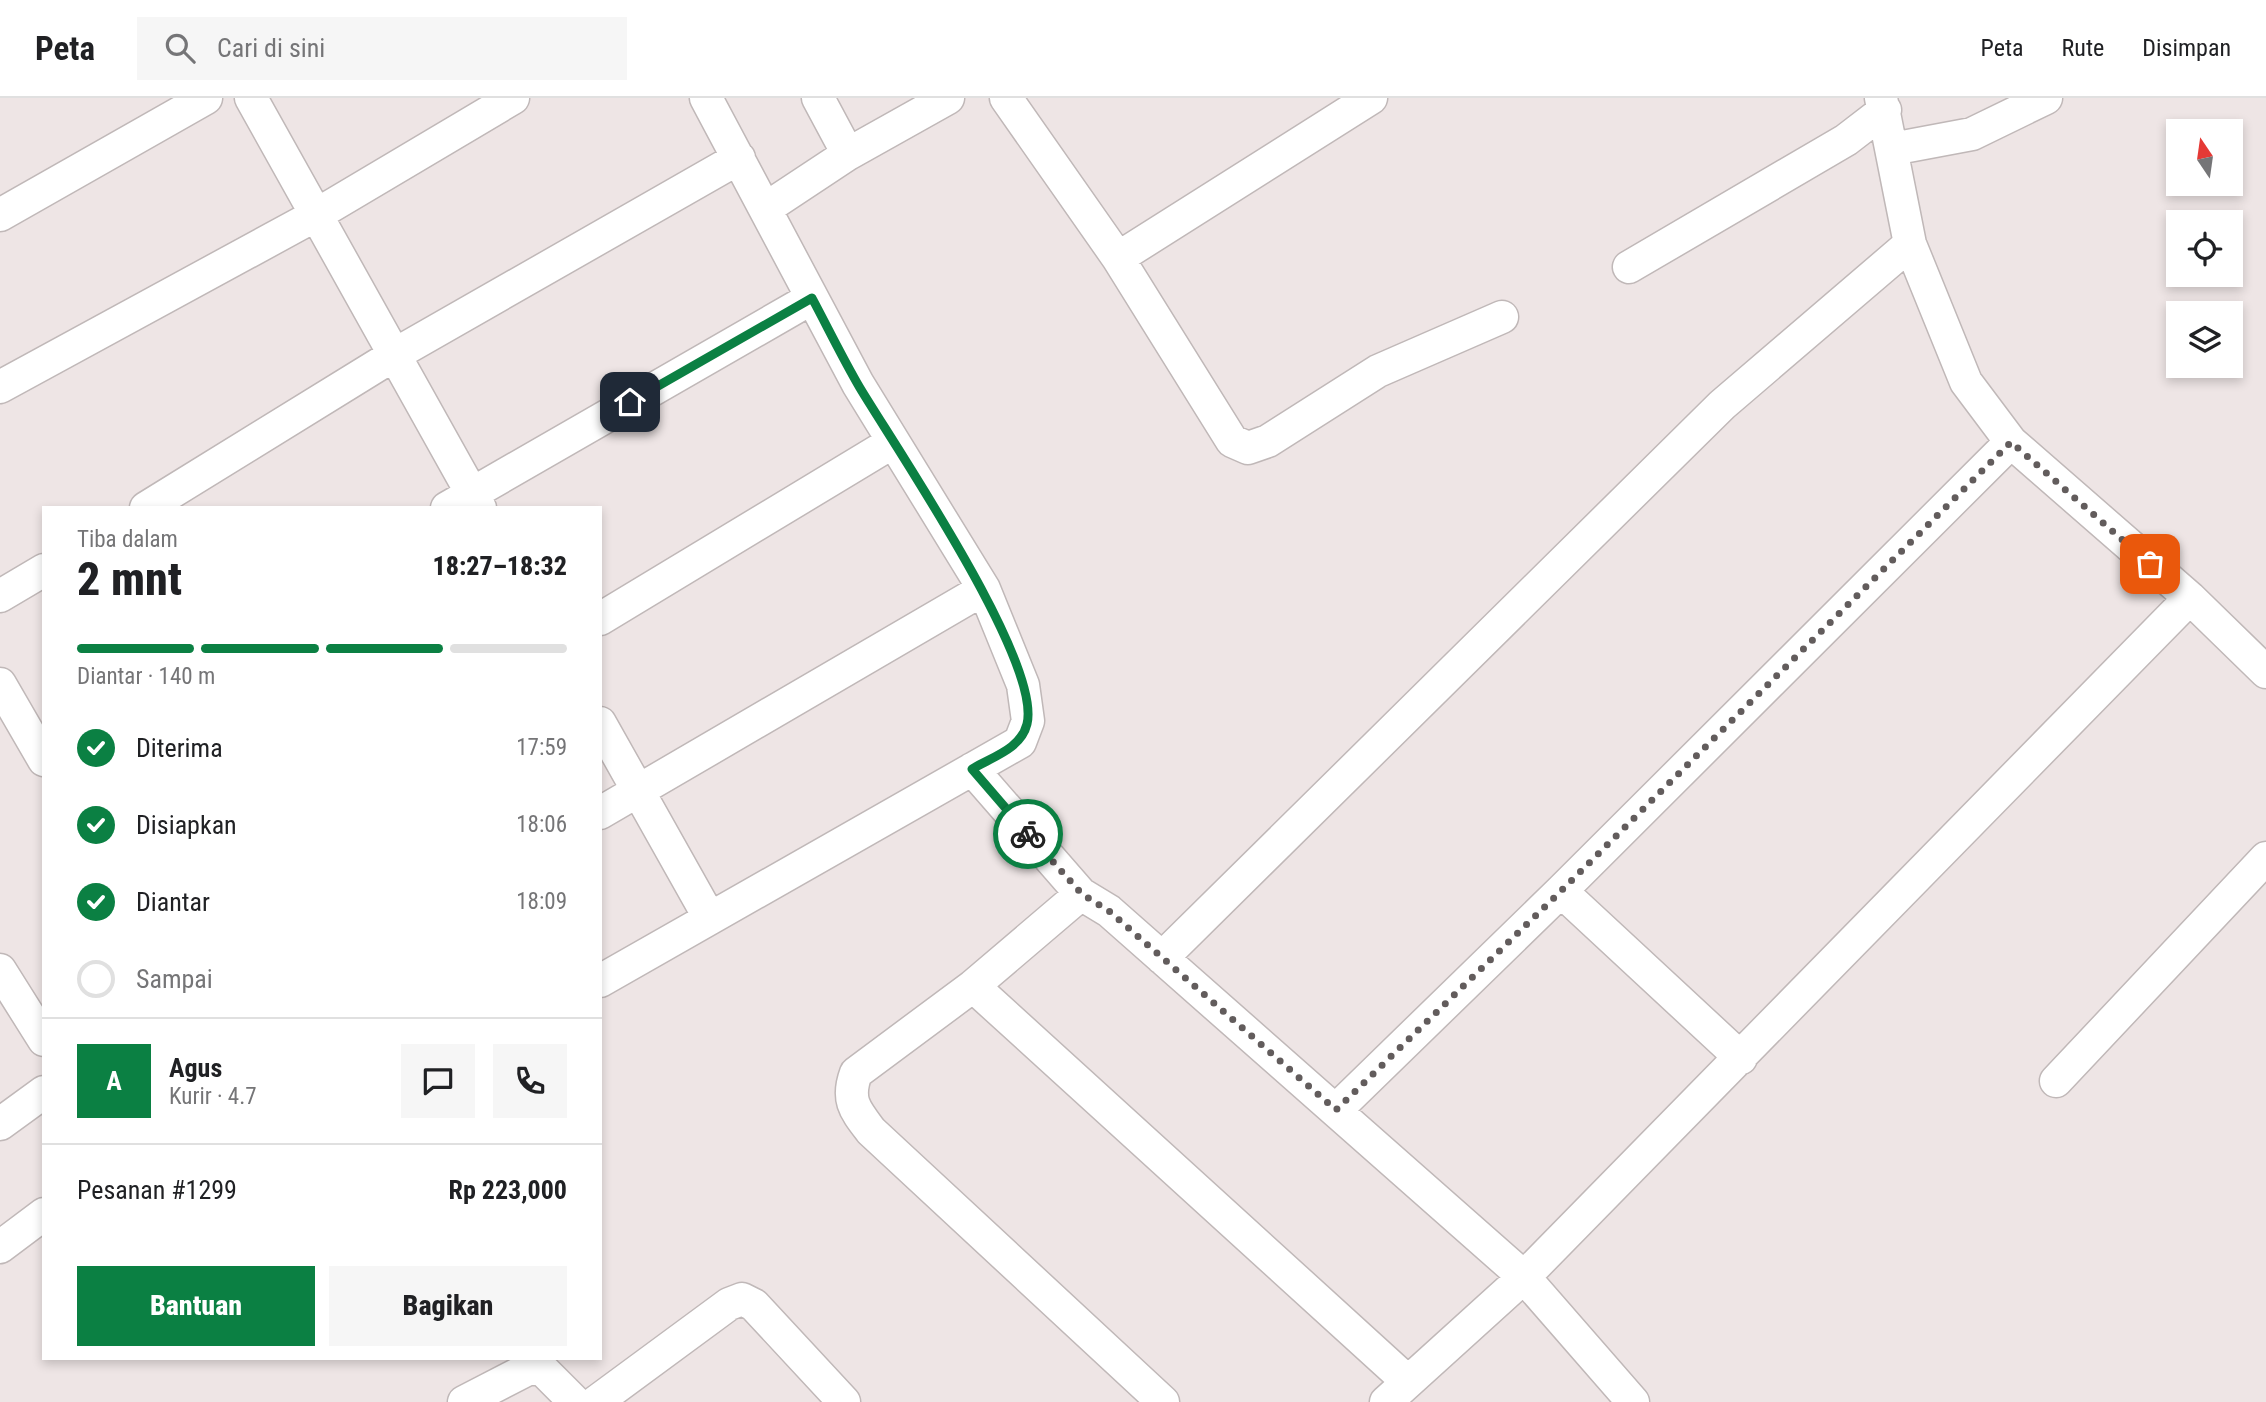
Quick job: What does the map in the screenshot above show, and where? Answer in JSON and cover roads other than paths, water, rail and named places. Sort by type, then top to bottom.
[{"type":"street","points":[[0,215],[206,98]]},
{"type":"street","points":[[251,98],[394,355],[466,503],[812,298]]},
{"type":"street","points":[[0,387],[316,215],[513,98]]},
{"type":"street","points":[[602,980],[1020,742],[1028,722],[1023,684],[984,589],[893,442],[812,298],[706,98]]},
{"type":"street","points":[[818,98],[848,154]]},
{"type":"street","points":[[765,209],[848,154],[948,98]]},
{"type":"street","points":[[1006,98],[1118,258],[1232,441],[1248,449],[1268,441],[1378,371],[1502,317]]},
{"type":"street","points":[[1118,258],[1371,98]]},
{"type":"street","points":[[1892,149],[1972,134],[2046,98]]},
{"type":"street","points":[[1883,104],[1910,244],[1966,382],[2011,442],[2190,598],[2266,672]]},
{"type":"street","points":[[1629,267],[1846,140],[1883,104]]},
{"type":"street","points":[[149,506],[394,355],[738,158]]},
{"type":"street","points":[[1162,958],[1722,405],[1910,244]]},
{"type":"street","points":[[602,618],[893,442]]},
{"type":"street","points":[[1336,1110],[1561,891],[2011,442]]},
{"type":"street","points":[[0,596],[42,571]]},
{"type":"street","points":[[602,812],[639,793],[984,589]]},
{"type":"street","points":[[973,986],[1397,1392],[1524,1278],[2190,598]]},
{"type":"street","points":[[0,684],[42,757]]},
{"type":"street","points":[[602,727],[709,917]]},
{"type":"street","points":[[972,769],[1082,894],[1109,911],[1524,1278],[1633,1402]]},
{"type":"street","points":[[2056,1081],[2266,858]]},
{"type":"street","points":[[1561,891],[1741,1058]]},
{"type":"street","points":[[1082,894],[973,986],[856,1073],[851,1087],[851,1105],[871,1131],[1163,1402]]},
{"type":"street","points":[[0,970],[42,1037]]},
{"type":"street","points":[[0,1124],[42,1093]]},
{"type":"street","points":[[0,1247],[42,1216]]},
{"type":"street","points":[[596,1402],[729,1304],[742,1299],[754,1305],[844,1402]]},
{"type":"street","points":[[464,1402],[528,1369],[541,1368],[575,1402]]}]
